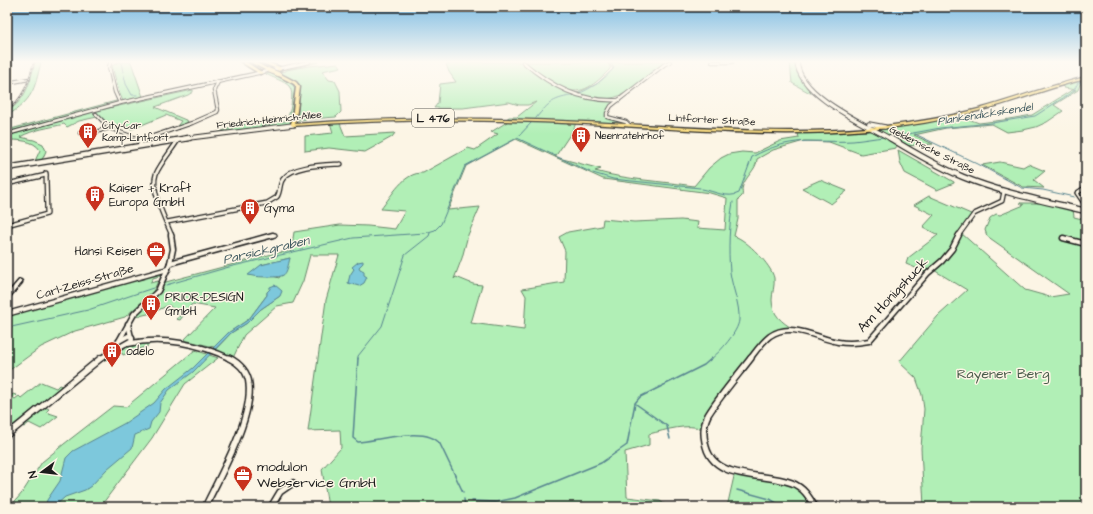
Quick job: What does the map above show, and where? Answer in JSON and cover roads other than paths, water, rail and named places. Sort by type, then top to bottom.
[{"type":"highway","points":[[293,125],[297,86]]},
{"type":"main road","name":"Geldernsche Straße","points":[[808,86],[833,106],[951,171],[976,182],[1004,191],[1086,211]]},
{"type":"main road","name":"Lintforter Straße","points":[[536,120],[782,132],[872,128],[929,121],[960,115],[1055,86]]},
{"type":"main road","name":"Friedrich-Heinrich-Allee","points":[[7,168],[140,144],[293,125],[404,118],[536,120]]},
{"type":"main road","name":"Lintforter Straße","points":[[862,122],[885,127]]},
{"type":"street","points":[[113,86],[114,92],[120,103]]},
{"type":"street","points":[[7,134],[120,103],[199,86]]},
{"type":"street","points":[[96,114],[109,128],[137,138],[140,144],[217,112],[218,110],[214,90],[216,86]]},
{"type":"street","points":[[552,86],[597,100],[619,100]]},
{"type":"street","points":[[629,125],[626,122],[609,118],[606,116],[606,113],[611,106],[637,86]]},
{"type":"street","points":[[80,133],[99,131],[109,128]]},
{"type":"street","points":[[118,342],[134,314],[155,295],[168,269],[173,249],[172,237],[158,202],[155,182],[156,174],[178,140]]},
{"type":"street","points":[[167,222],[267,204],[280,194],[282,180],[288,174],[304,169],[342,164]]},
{"type":"street","points":[[7,184],[46,174],[47,214],[7,225]]},
{"type":"street","points":[[1086,187],[1078,193],[1078,196],[1086,206]]},
{"type":"street","name":"Am Honigshuck","points":[[815,507],[814,501],[806,491],[795,484],[779,479],[738,473],[714,463],[710,458],[703,436],[703,429],[708,415],[764,341],[774,333],[786,329],[793,329],[844,342],[859,344],[869,341],[928,273],[942,261],[952,249],[956,239],[971,217],[976,212],[1002,201],[1004,191]]},
{"type":"street","points":[[170,262],[275,235]]},
{"type":"street","points":[[1063,238],[1086,244]]},
{"type":"street","name":"Carl-Zeiss-Straße","points":[[7,314],[168,269]]},
{"type":"street","name":"Carl-Zeiss-Straße","points":[[7,297],[20,282]]},
{"type":"street","points":[[109,353],[132,340],[128,329],[129,321]]},
{"type":"street","points":[[7,435],[109,353],[124,337],[142,340]]},
{"type":"street","points":[[118,342],[119,346],[142,340],[156,339],[211,352],[236,362],[245,371],[250,380],[249,400],[240,431],[205,507]]},
{"type":"street","points":[[271,507],[280,492],[292,483]]},
{"type":"water","points":[[290,258],[285,274],[283,275],[276,277],[257,277],[248,275],[261,265]]},
{"type":"water","points":[[363,261],[359,267],[364,271],[364,275],[367,277],[364,283],[359,286],[348,283],[350,275],[354,269],[352,267],[358,262]]},
{"type":"water","points":[[275,285],[282,291],[280,296],[261,309],[247,323],[231,333],[193,372],[169,390],[160,403],[159,412],[151,422],[149,429],[135,435],[132,448],[107,469],[91,486],[85,490],[65,497],[54,507],[45,507],[47,500],[60,481],[66,458],[73,451],[125,423],[154,403],[166,389],[193,368],[228,333],[249,319],[267,295],[270,287]]},
{"type":"waterway","points":[[127,86],[132,95],[137,95]]},
{"type":"waterway","points":[[578,94],[593,86]]},
{"type":"waterway","name":"Plankendickskendel","points":[[1074,90],[1076,86]]},
{"type":"waterway","name":"Plankendickskendel","points":[[892,137],[940,128],[992,123],[1035,116],[1074,91]]},
{"type":"waterway","points":[[536,118],[552,102],[575,95]]},
{"type":"waterway","points":[[517,138],[532,122]]},
{"type":"waterway","points":[[915,134],[978,164],[1022,188],[1043,190],[1074,197]]},
{"type":"waterway","name":"Plankendickskendel","points":[[702,189],[726,195],[735,195],[739,193],[752,157],[766,150],[779,146],[802,142],[853,141],[884,137]]},
{"type":"waterway","name":"Parsickgraben","points":[[166,285],[229,267],[353,238],[425,233],[435,230],[441,224],[465,166],[517,138]]},
{"type":"waterway","name":"Plankendickskendel","points":[[517,138],[590,172]]},
{"type":"waterway","name":"Plankendickskendel","points":[[593,173],[613,179],[700,188]]},
{"type":"waterway","points":[[711,359],[724,347],[732,336],[739,320],[729,263],[730,228],[733,202]]},
{"type":"waterway","points":[[358,358],[382,326],[405,255],[429,236],[430,233]]},
{"type":"waterway","name":"Parsickgraben","points":[[7,328],[88,310],[153,288]]},
{"type":"waterway","points":[[358,358],[353,438],[358,442],[413,435],[434,438],[440,444],[463,492]]},
{"type":"waterway","points":[[472,501],[496,502],[515,498],[601,463],[627,445],[635,403],[640,397],[704,365],[712,358]]},
{"type":"waterway","points":[[636,404],[667,426],[670,439]]},
{"type":"waterway","points":[[737,490],[770,499],[783,507]]},
{"type":"waterway","points":[[464,499],[465,507]]},
{"type":"railway","points":[[7,111],[18,101],[26,86]]},
{"type":"place","name":"City-Car Kamp-Lintfort","points":[[88,149]]},
{"type":"place","name":"Neenratehrhof","points":[[581,153]]},
{"type":"place","name":"Kaiser + Kraft Europa GmbH","points":[[95,212]]},
{"type":"place","name":"Gyma","points":[[250,225]]},
{"type":"place","name":"Hansi Reisen","points":[[156,268]]},
{"type":"place","name":"PRIOR-DESIGN GmbH","points":[[151,321]]},
{"type":"place","name":"odelo","points":[[112,368]]},
{"type":"place","name":"modulon Webservice GmbH","points":[[243,492]]},
{"type":"park label","name":"Rayener Berg","points":[[1003,374]]}]
